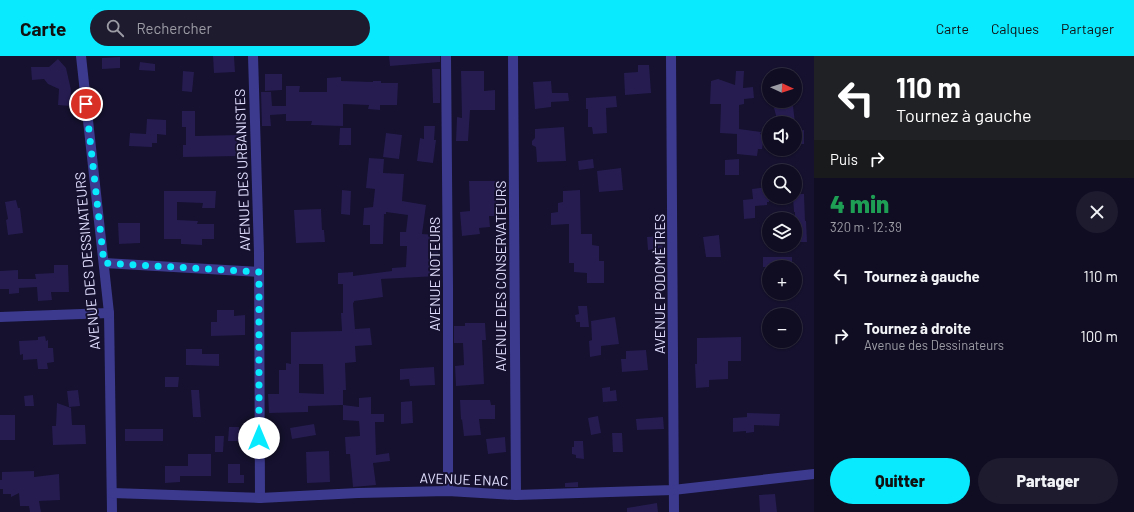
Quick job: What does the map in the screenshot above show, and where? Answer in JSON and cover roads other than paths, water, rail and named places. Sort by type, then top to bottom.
[{"type":"street","name":"AVENUE DES DESSINATEURS","points":[[81,56],[109,313],[112,512]]},
{"type":"street","name":"AVENUE DES URBANISTES","points":[[253,56],[259,272],[260,498]]},
{"type":"street","name":"AVENUE NOTEURS","points":[[446,56],[448,491]]},
{"type":"street","name":"AVENUE DES CONSERVATEURS","points":[[513,56],[516,495]]},
{"type":"street","name":"AVENUE PODOMÈTRES","points":[[671,56],[674,512]]},
{"type":"street","points":[[104,263],[259,272]]},
{"type":"street","points":[[0,317],[109,313]]},
{"type":"street","name":"AVENUE ENAC","points":[[112,493],[260,498],[358,493],[448,491],[516,495],[673,490],[814,474]]}]
